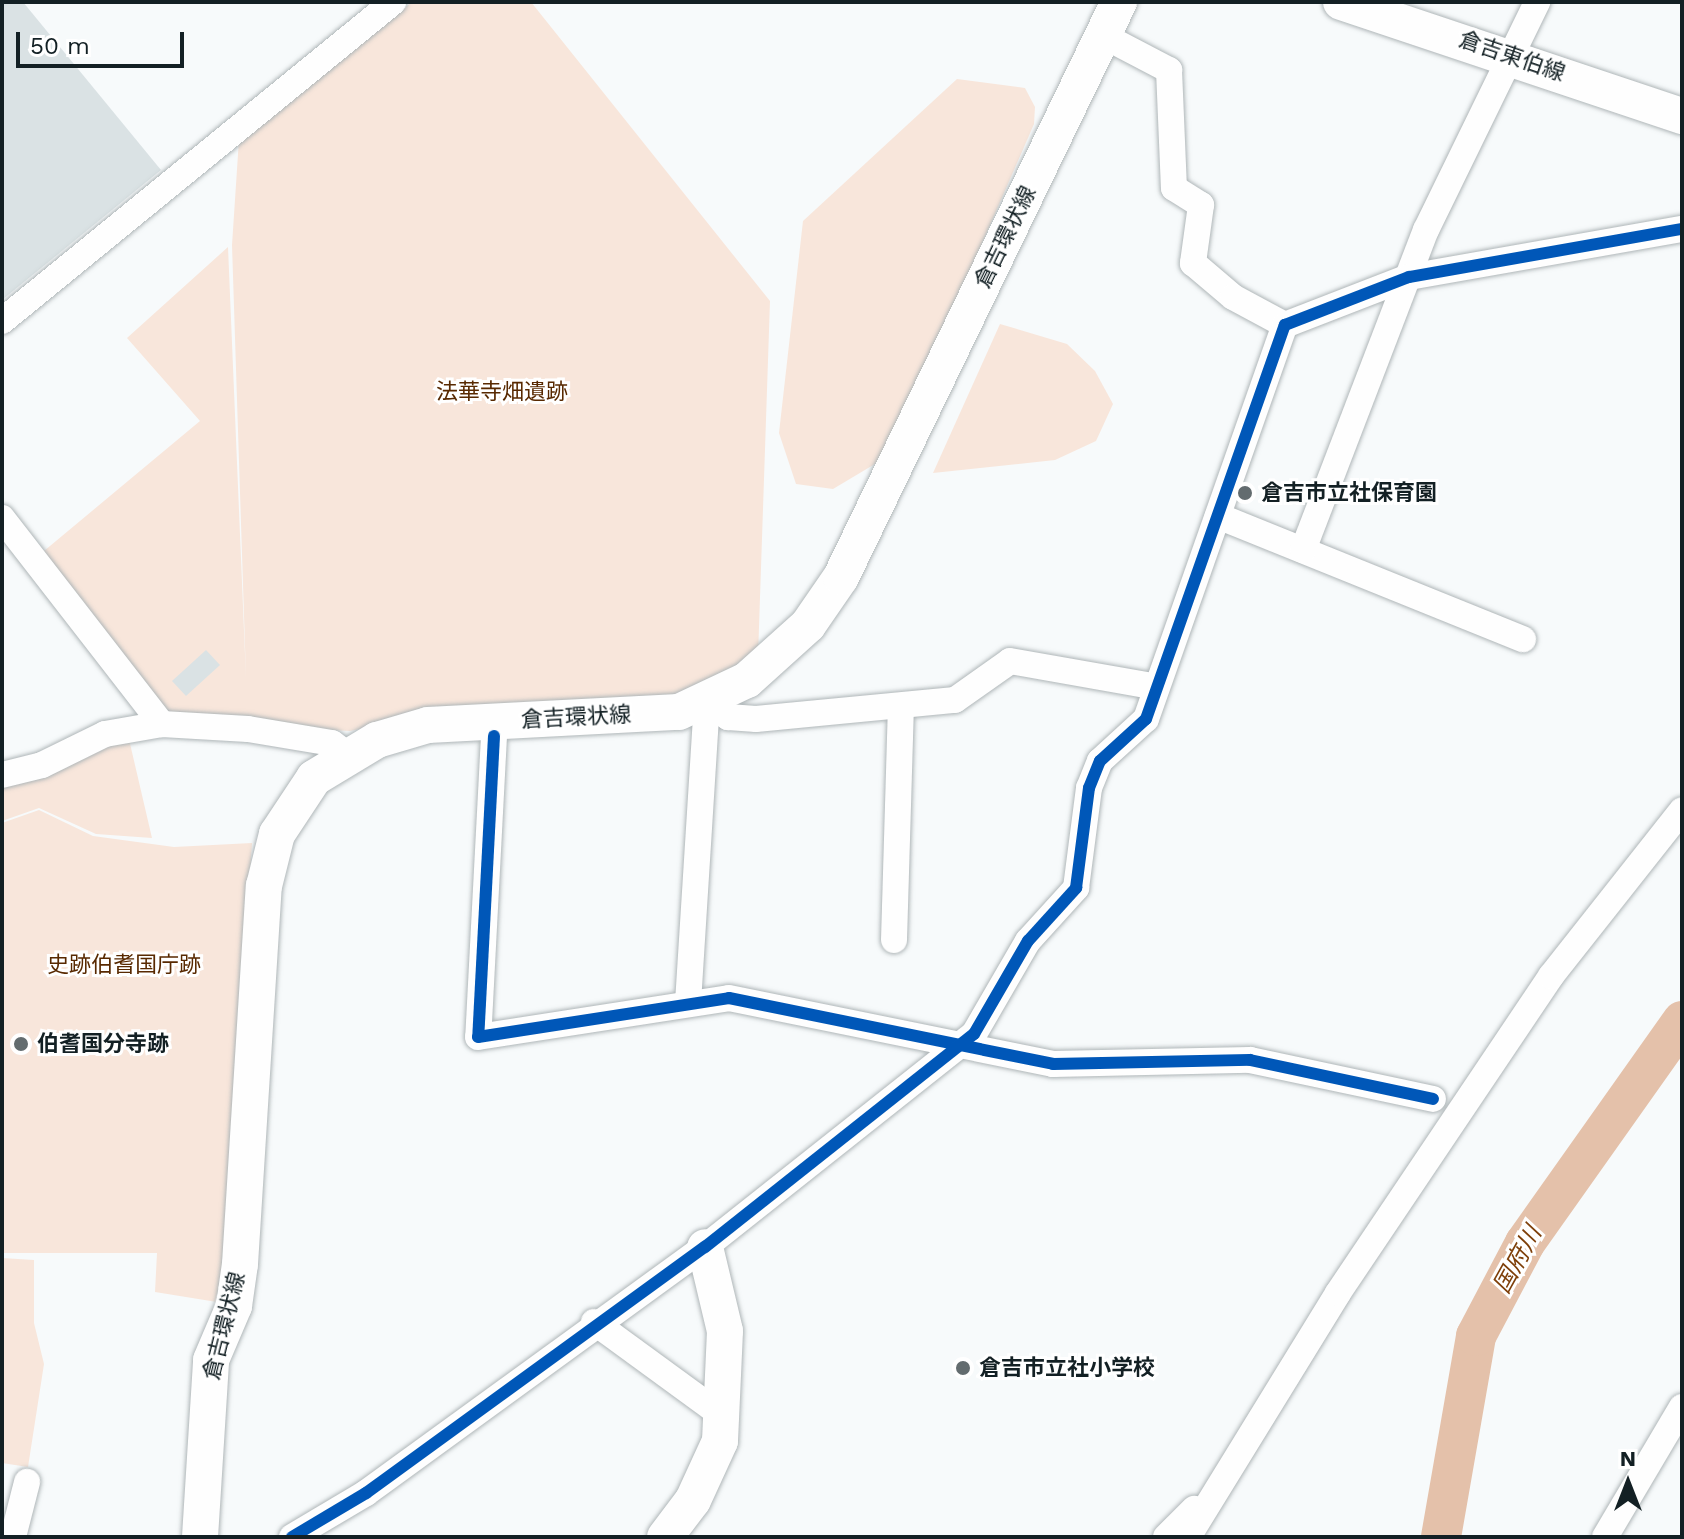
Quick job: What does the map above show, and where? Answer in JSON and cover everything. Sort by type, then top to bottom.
[{"type":"main road","name":"倉吉環状線","points":[[200,1537],[211,1360],[234,1306],[240,1264],[264,886],[277,834],[296,801],[314,778],[348,755],[428,725],[679,712],[707,702],[747,680],[808,625],[841,577],[1119,2]]},
{"type":"main road","name":"倉吉東伯線","points":[[1341,2],[1510,54],[1682,116]]},
{"type":"main road","points":[[665,1537],[693,1500],[720,1441],[725,1331],[705,1247]]},
{"type":"street","points":[[2,321],[393,2]]},
{"type":"street","points":[[1303,550],[1409,277],[1510,54],[1537,2]]},
{"type":"street","points":[[1102,35],[1169,70],[1174,188],[1201,205],[1193,263],[1233,297],[1285,325],[1409,277],[1682,229]]},
{"type":"street","points":[[292,1537],[366,1493],[594,1322],[705,1247],[962,1044],[1028,941],[1076,888],[1089,788],[1100,761],[1146,719],[1285,325]]},
{"type":"street","points":[[1218,516],[1523,639]]},
{"type":"street","points":[[2,518],[162,724]]},
{"type":"street","points":[[707,702],[728,717],[756,719],[955,700],[1010,661],[1157,687]]},
{"type":"street","points":[[688,1003],[707,702]]},
{"type":"street","points":[[894,940],[901,706]]},
{"type":"street","points":[[2,775],[42,765],[105,734],[162,724],[248,729],[332,743],[348,755]]},
{"type":"street","points":[[494,736],[478,1037],[688,1003],[761,1001],[1053,1064],[1250,1060],[1433,1099]]},
{"type":"street","points":[[1188,1537],[1338,1293],[1551,976],[1682,810]]},
{"type":"street","points":[[594,1322],[723,1416]]},
{"type":"street","points":[[1605,1537],[1682,1407]]},
{"type":"street","points":[[13,1537],[27,1482]]},
{"type":"street","points":[[1166,1537],[1184,1515],[1214,1496]]},
{"type":"green space","name":"法華寺畑遺跡","points":[[412,2],[531,2],[770,301],[758,657],[714,686],[669,696],[421,717],[350,731],[173,722],[38,556],[200,421],[127,338],[228,247],[246,678],[232,245],[239,139]]},
{"type":"green space","points":[[957,79],[1025,88],[1035,107],[1034,124],[890,455],[833,489],[796,484],[779,433],[803,221]]},
{"type":"green space","points":[[1000,324],[1067,344],[1095,371],[1113,404],[1096,441],[1055,460],[933,473]]},
{"type":"green space","points":[[128,735],[152,838],[96,834],[39,808],[2,821],[2,778]]},
{"type":"green space","name":"史跡伯耆国庁跡","points":[[39,810],[93,836],[174,847],[252,843],[223,1303],[155,1292],[157,1253],[2,1253],[2,823]]},
{"type":"green space","points":[[2,1258],[34,1260],[34,1323],[44,1364],[28,1467],[2,1463]]},
{"type":"building","points":[[2,2],[23,2],[161,170],[2,300]]},
{"type":"building","points":[[206,650],[220,665],[186,696],[172,681]]},
{"type":"waterway","name":"国府川","points":[[1441,1537],[1476,1336],[1525,1243],[1682,1021]]},
{"type":"cycle path","points":[[292,1537],[366,1493],[705,1247],[974,1034],[1028,941],[1076,888],[1089,788],[1100,761],[1146,719],[1285,325],[1409,277],[1682,229]]},
{"type":"cycle path","points":[[494,736],[478,1037],[729,998],[1053,1064],[1250,1060],[1433,1099]]},
{"type":"place","name":"倉吉市立社保育園","points":[[1245,493]]},
{"type":"place","name":"伯耆国分寺跡","points":[[21,1044]]},
{"type":"place","name":"倉吉市立社小学校","points":[[963,1368]]}]
